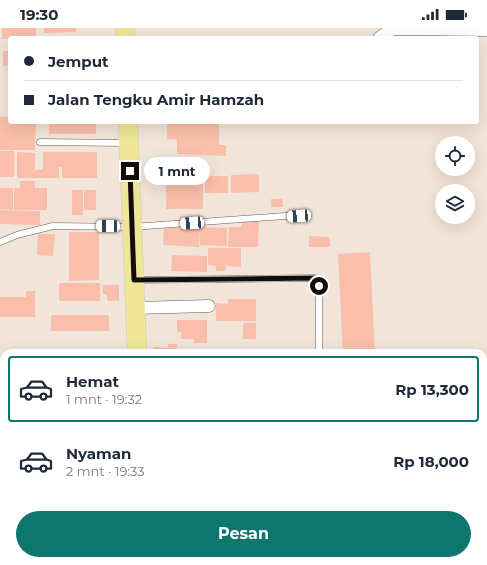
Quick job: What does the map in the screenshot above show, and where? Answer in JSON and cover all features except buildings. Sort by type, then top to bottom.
[{"type":"main road","points":[[128,124],[137,349]]},
{"type":"street","points":[[382,36],[395,29],[412,28],[487,30]]},
{"type":"street","points":[[135,308],[209,306]]},
{"type":"lane","points":[[40,142],[129,143]]},
{"type":"lane","points":[[0,242],[23,233],[53,226],[132,227],[299,216]]},
{"type":"lane","points":[[134,280],[315,278],[318,281],[319,286],[319,349]]},
{"type":"route","points":[[130,171],[134,280],[315,278],[318,281],[319,286]]}]
